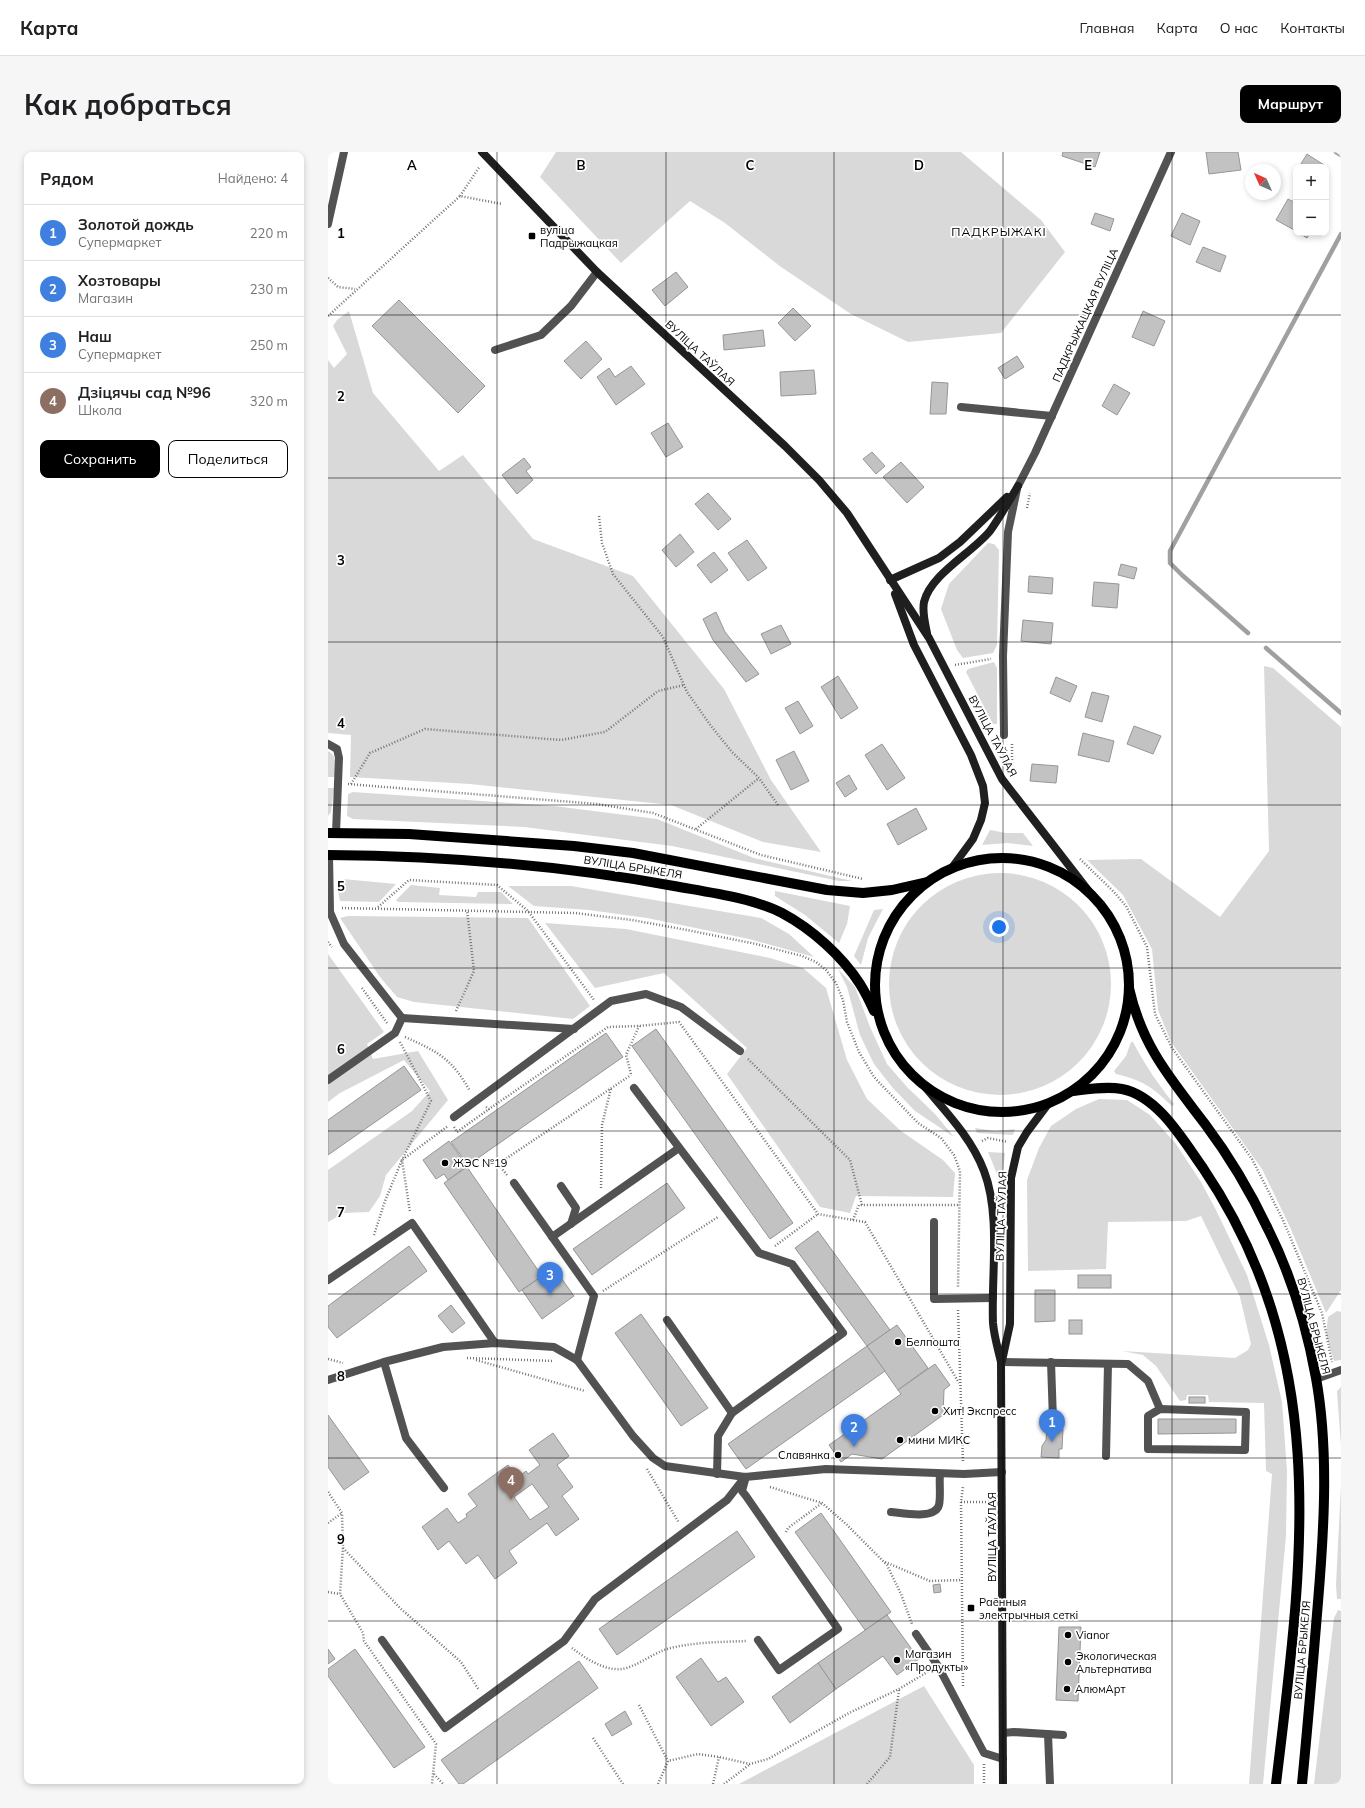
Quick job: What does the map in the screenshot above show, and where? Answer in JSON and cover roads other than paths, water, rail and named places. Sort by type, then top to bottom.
[{"type":"main road","name":"ВУЛІЦА ТАЎЛАЯ","points":[[482,152],[597,272],[785,446],[819,480],[847,513],[929,638],[1002,779],[1091,894]]},
{"type":"main road","points":[[890,580],[939,558],[960,542],[1018,486]]},
{"type":"main road","points":[[929,638],[923,616],[924,603],[929,591],[939,578],[990,531],[1018,486]]},
{"type":"main road","name":"ВУЛІЦА ТАЎЛАЯ","points":[[890,580],[914,645],[971,755],[984,786],[985,803],[981,820],[973,839],[951,869]]},
{"type":"main road","name":"ВУЛІЦА БРЫКЕЛЯ","points":[[332,833],[409,834],[604,850],[648,856],[827,890],[863,893],[892,890],[930,881]]},
{"type":"main road","name":"ВУЛІЦА БРЫКЕЛЯ","points":[[329,855],[436,859],[564,869],[628,877],[758,904],[782,913],[806,928],[838,957],[860,984],[880,1022]]},
{"type":"main road","points":[[1000,858],[1025,860],[1049,867],[1071,879],[1091,894],[1108,914],[1120,937],[1127,962],[1129,988],[1125,1018],[1114,1046],[1096,1071],[1073,1091],[1048,1104],[1023,1111],[997,1113],[978,1110],[947,1100],[925,1086],[901,1063],[890,1046],[880,1022],[875,999],[875,976],[879,954],[887,932],[898,913],[913,895],[930,881],[951,869],[975,861],[1000,858]]},
{"type":"main road","name":"ВУЛІЦА БРЫКЕЛЯ","points":[[1129,988],[1134,1011],[1141,1029],[1158,1061],[1206,1126],[1244,1185],[1269,1230],[1286,1272],[1304,1327],[1316,1379],[1323,1470],[1323,1541],[1302,1784]]},
{"type":"main road","name":"ВУЛІЦА ТАЎЛАЯ","points":[[925,1086],[961,1131],[970,1145],[984,1172],[992,1206],[993,1324],[1001,1362],[1003,1784]]},
{"type":"main road","name":"ВУЛІЦА БРЫКЕЛЯ","points":[[1073,1091],[1120,1088],[1138,1093],[1156,1106],[1184,1142],[1221,1196],[1246,1242],[1263,1284],[1280,1339],[1290,1381],[1296,1426],[1300,1473],[1300,1541],[1287,1691],[1276,1784]]},
{"type":"main road","name":"ВУЛІЦА ТАЎЛАЯ","points":[[1001,1362],[1010,1324],[1011,1178],[1018,1147],[1027,1132],[1048,1104]]},
{"type":"street","points":[[328,224],[344,152]]},
{"type":"street","name":"ПАДКРЫЖАЦКАЯ ВУЛІЦА","points":[[1004,735],[1003,656],[1008,532],[1018,486],[1052,416],[1171,152]]},
{"type":"street","points":[[496,350],[541,335],[571,306],[597,272]]},
{"type":"street","points":[[961,407],[1052,416]]},
{"type":"street","points":[[328,744],[337,749],[339,758],[338,783],[332,833]]},
{"type":"street","points":[[329,855],[329,908],[344,944],[402,1018],[574,1030]]},
{"type":"street","points":[[454,1117],[574,1030],[611,1001],[646,994],[681,1007],[740,1051]]},
{"type":"street","points":[[328,1080],[395,1033],[402,1018]]},
{"type":"street","points":[[634,1088],[759,1253],[792,1264],[843,1333],[732,1413],[718,1436],[717,1474]]},
{"type":"street","points":[[552,1237],[679,1148]]},
{"type":"street","points":[[514,1183],[594,1296],[577,1360]]},
{"type":"street","points":[[561,1186],[576,1208],[571,1224]]},
{"type":"street","points":[[934,1222],[934,1299],[993,1298]]},
{"type":"street","points":[[328,1280],[412,1223],[495,1343]]},
{"type":"street","points":[[667,1320],[732,1413]]},
{"type":"street","points":[[328,1380],[384,1362],[444,1348],[495,1343],[554,1347],[577,1360],[634,1436],[653,1458],[665,1466],[746,1477],[826,1469],[940,1474],[1002,1472]]},
{"type":"street","points":[[384,1362],[406,1438],[444,1488]]},
{"type":"street","points":[[1001,1362],[1128,1364],[1148,1381],[1160,1409]]},
{"type":"street","points":[[1051,1362],[1053,1420]]},
{"type":"street","points":[[1106,1456],[1108,1364]]},
{"type":"street","points":[[1316,1379],[1338,1371]]},
{"type":"street","points":[[1160,1409],[1246,1412],[1245,1450],[1148,1449],[1148,1416],[1160,1409]]},
{"type":"street","points":[[891,1512],[929,1515],[935,1512],[939,1506],[940,1474]]},
{"type":"street","points":[[382,1640],[445,1728],[564,1641],[595,1599],[727,1500],[746,1477]]},
{"type":"street","points":[[746,1477],[742,1491],[838,1628],[779,1670],[758,1640]]},
{"type":"street","points":[[916,1634],[938,1666],[984,1753],[1003,1760]]},
{"type":"street","points":[[1003,1733],[1014,1732],[1063,1735]]},
{"type":"street","points":[[1048,1734],[1050,1784]]},
{"type":"waterway","points":[[1336,152],[1341,155]]},
{"type":"waterway","points":[[1248,633],[1170,563],[1170,551],[1341,234]]},
{"type":"waterway","points":[[1266,648],[1341,713]]},
{"type":"place","name":"вуліца Падрыжацкая","points":[[532,236]]},
{"type":"place","name":"ЖЭС №19","points":[[445,1163]]},
{"type":"place","name":"Наш","points":[[550,1295]]},
{"type":"place","name":"Белпошта","points":[[898,1342]]},
{"type":"place","name":"Хит! Экспресс","points":[[935,1411]]},
{"type":"place","name":"мини МИКС","points":[[900,1440]]},
{"type":"place","name":"Золотой дождь","points":[[1052,1442]]},
{"type":"place","name":"Хозтовары","points":[[854,1447]]},
{"type":"place","name":"Славянка","points":[[838,1455]]},
{"type":"place","name":"Дзіцячы сад №96","points":[[511,1500]]},
{"type":"place","name":"Раённыя электрычныя сеткі","points":[[971,1608]]},
{"type":"place","name":"Vianor","points":[[1068,1635]]},
{"type":"place","name":"Магазин «Продукты»","points":[[897,1660]]},
{"type":"place","name":"Экологическая Альтернатива","points":[[1068,1662]]},
{"type":"place","name":"АлюмАрт","points":[[1067,1689]]},
{"type":"district","name":"ПАДКРЫЖАКІ","points":[[999,231]]}]
